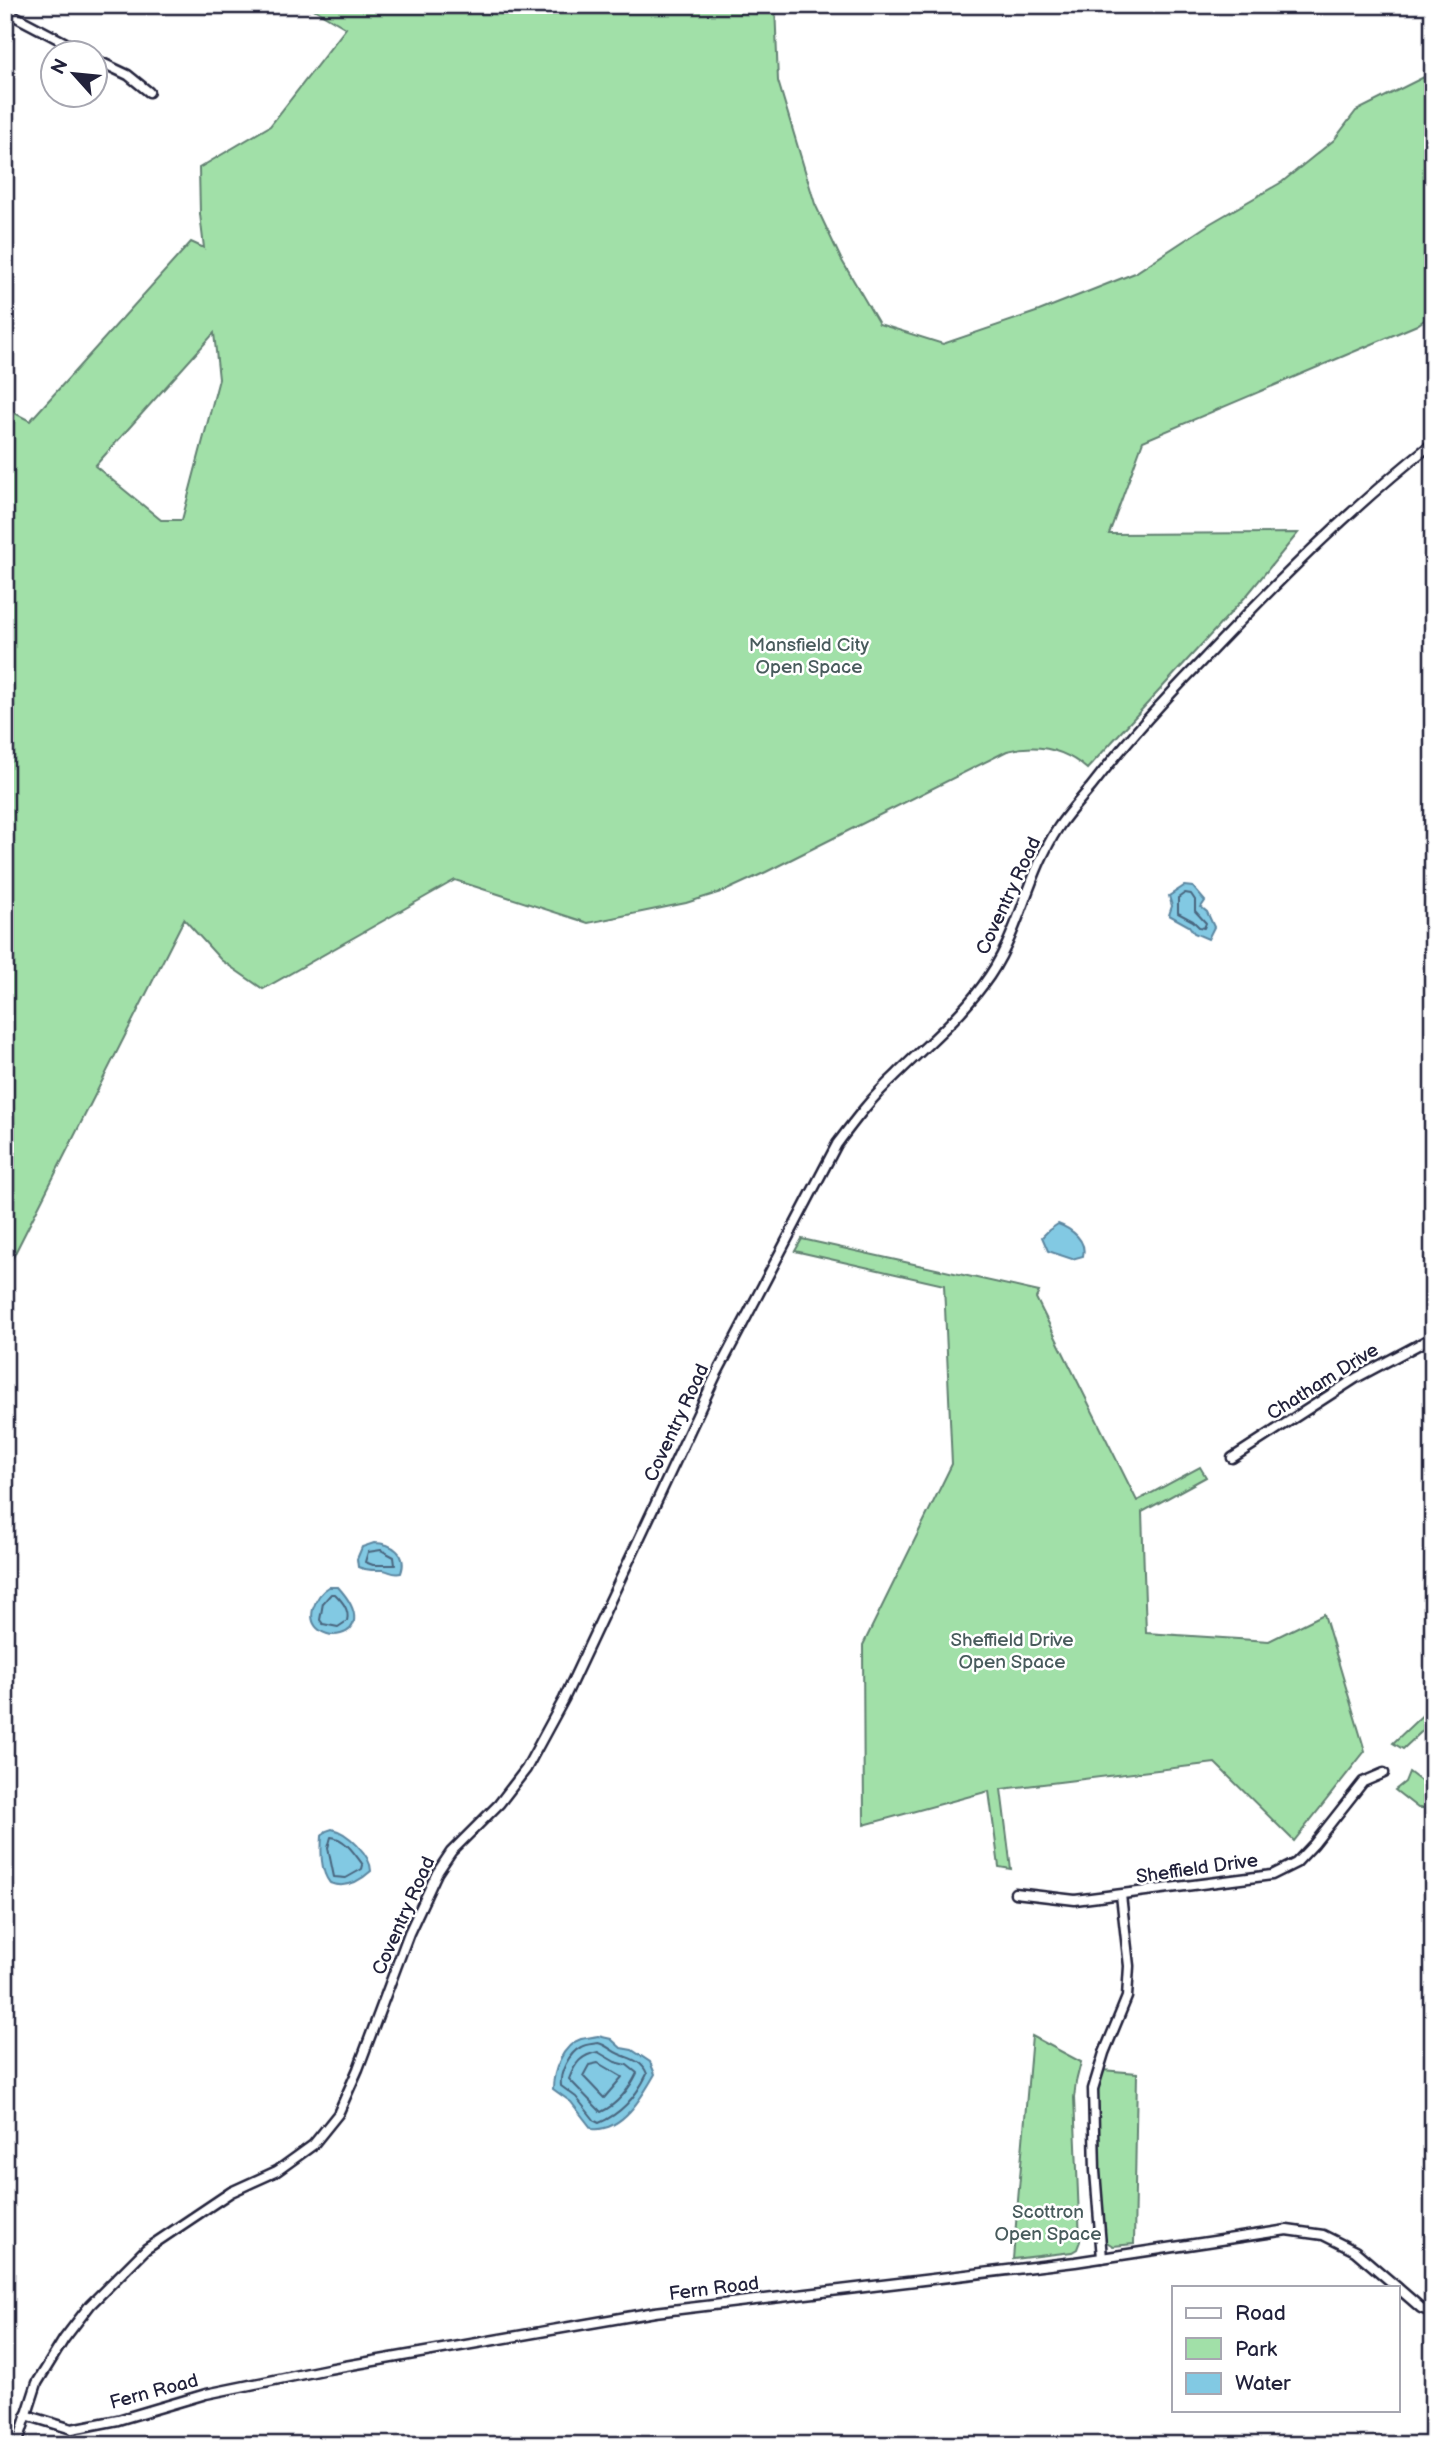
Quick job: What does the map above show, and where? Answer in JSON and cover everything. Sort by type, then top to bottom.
[{"type":"street","points":[[5,11],[56,38]]},
{"type":"street","points":[[108,65],[128,75],[149,92]]},
{"type":"street","name":"Coventry Road","points":[[17,2445],[37,2383],[64,2339],[90,2305],[146,2249],[231,2192],[277,2171],[313,2145],[338,2114],[358,2069],[409,1933],[437,1873],[451,1852],[499,1804],[526,1769],[564,1699],[721,1366],[837,1144],[862,1110],[893,1077],[942,1033],[984,984],[1012,937],[1046,849],[1058,827],[1109,763],[1170,694],[1296,563],[1394,473],[1433,443]]},
{"type":"street","name":"Chatham Drive","points":[[1232,1458],[1356,1378],[1433,1336]]},
{"type":"street","name":"Sheffield Drive","points":[[1015,1893],[1075,1900],[1272,1874],[1296,1863],[1363,1782],[1384,1773]]},
{"type":"street","points":[[1102,2258],[1093,2089],[1104,2053],[1127,1997],[1129,1966],[1121,1895]]},
{"type":"street","name":"Fern Road","points":[[26,2415],[72,2429],[118,2420],[206,2394],[317,2371],[655,2312],[1102,2258],[1287,2230],[1323,2235],[1355,2251],[1395,2286]]},
{"type":"street","name":"Fern Road","points":[[1400,2290],[1421,2308],[1433,2313]]},
{"type":"green space","name":"Mansfield City Open Space","points":[[307,5],[775,5],[778,81],[815,204],[841,259],[879,324],[943,344],[1039,311],[1135,273],[1211,223],[1282,182],[1334,140],[1356,111],[1433,75],[1433,314],[1417,325],[1143,441],[1109,534],[1298,533],[1248,594],[1087,769],[1059,752],[1039,748],[1007,751],[727,890],[686,903],[588,923],[455,880],[263,989],[221,960],[184,919],[5,1273],[5,408],[30,421],[191,242],[204,248],[199,168],[270,126],[346,28]],"holes":[[[214,333],[219,379],[182,520],[161,520],[95,466]]]},
{"type":"green space","name":"Sheffield Drive Open Space","points":[[802,1239],[1039,1292],[1036,1298],[1137,1501],[1200,1467],[1206,1477],[1142,1512],[1146,1633],[1269,1641],[1324,1614],[1365,1751],[1294,1841],[1215,1763],[1001,1789],[1011,1869],[999,1867],[989,1791],[864,1825],[863,1645],[952,1464],[944,1285],[795,1251]]},
{"type":"green space","points":[[1433,1705],[1433,1721],[1403,1749],[1393,1743]]},
{"type":"green space","points":[[1409,1772],[1426,1785],[1433,1785],[1433,1808],[1418,1808],[1395,1790],[1405,1782]]},
{"type":"green space","name":"Scottron Open Space","points":[[1032,2036],[1081,2062],[1074,2098],[1080,2241],[1077,2249],[1072,2252],[1013,2259]]},
{"type":"green space","name":"Scottron Open Space","points":[[1102,2070],[1137,2073],[1134,2244],[1113,2246],[1105,2241],[1097,2097]]},
{"type":"water","points":[[1184,886],[1193,887],[1205,901],[1201,907],[1207,912],[1214,927],[1208,939],[1194,933],[1189,926],[1169,915],[1172,906],[1169,896]]},
{"type":"water","points":[[1058,1224],[1081,1241],[1083,1256],[1072,1259],[1048,1251],[1042,1237]]},
{"type":"water","points":[[374,1543],[387,1545],[397,1551],[402,1560],[401,1573],[358,1567],[357,1559],[362,1547]]},
{"type":"water","points":[[329,1587],[338,1587],[351,1606],[354,1620],[350,1629],[341,1634],[320,1630],[313,1622],[316,1602]]},
{"type":"water","points":[[332,1829],[357,1845],[370,1865],[371,1871],[352,1883],[330,1883],[324,1873],[322,1836]]},
{"type":"water","points":[[598,2036],[611,2039],[621,2048],[632,2050],[650,2062],[655,2074],[644,2093],[622,2119],[613,2125],[592,2129],[571,2102],[553,2089],[553,2082],[560,2060],[569,2047],[581,2039]]}]
